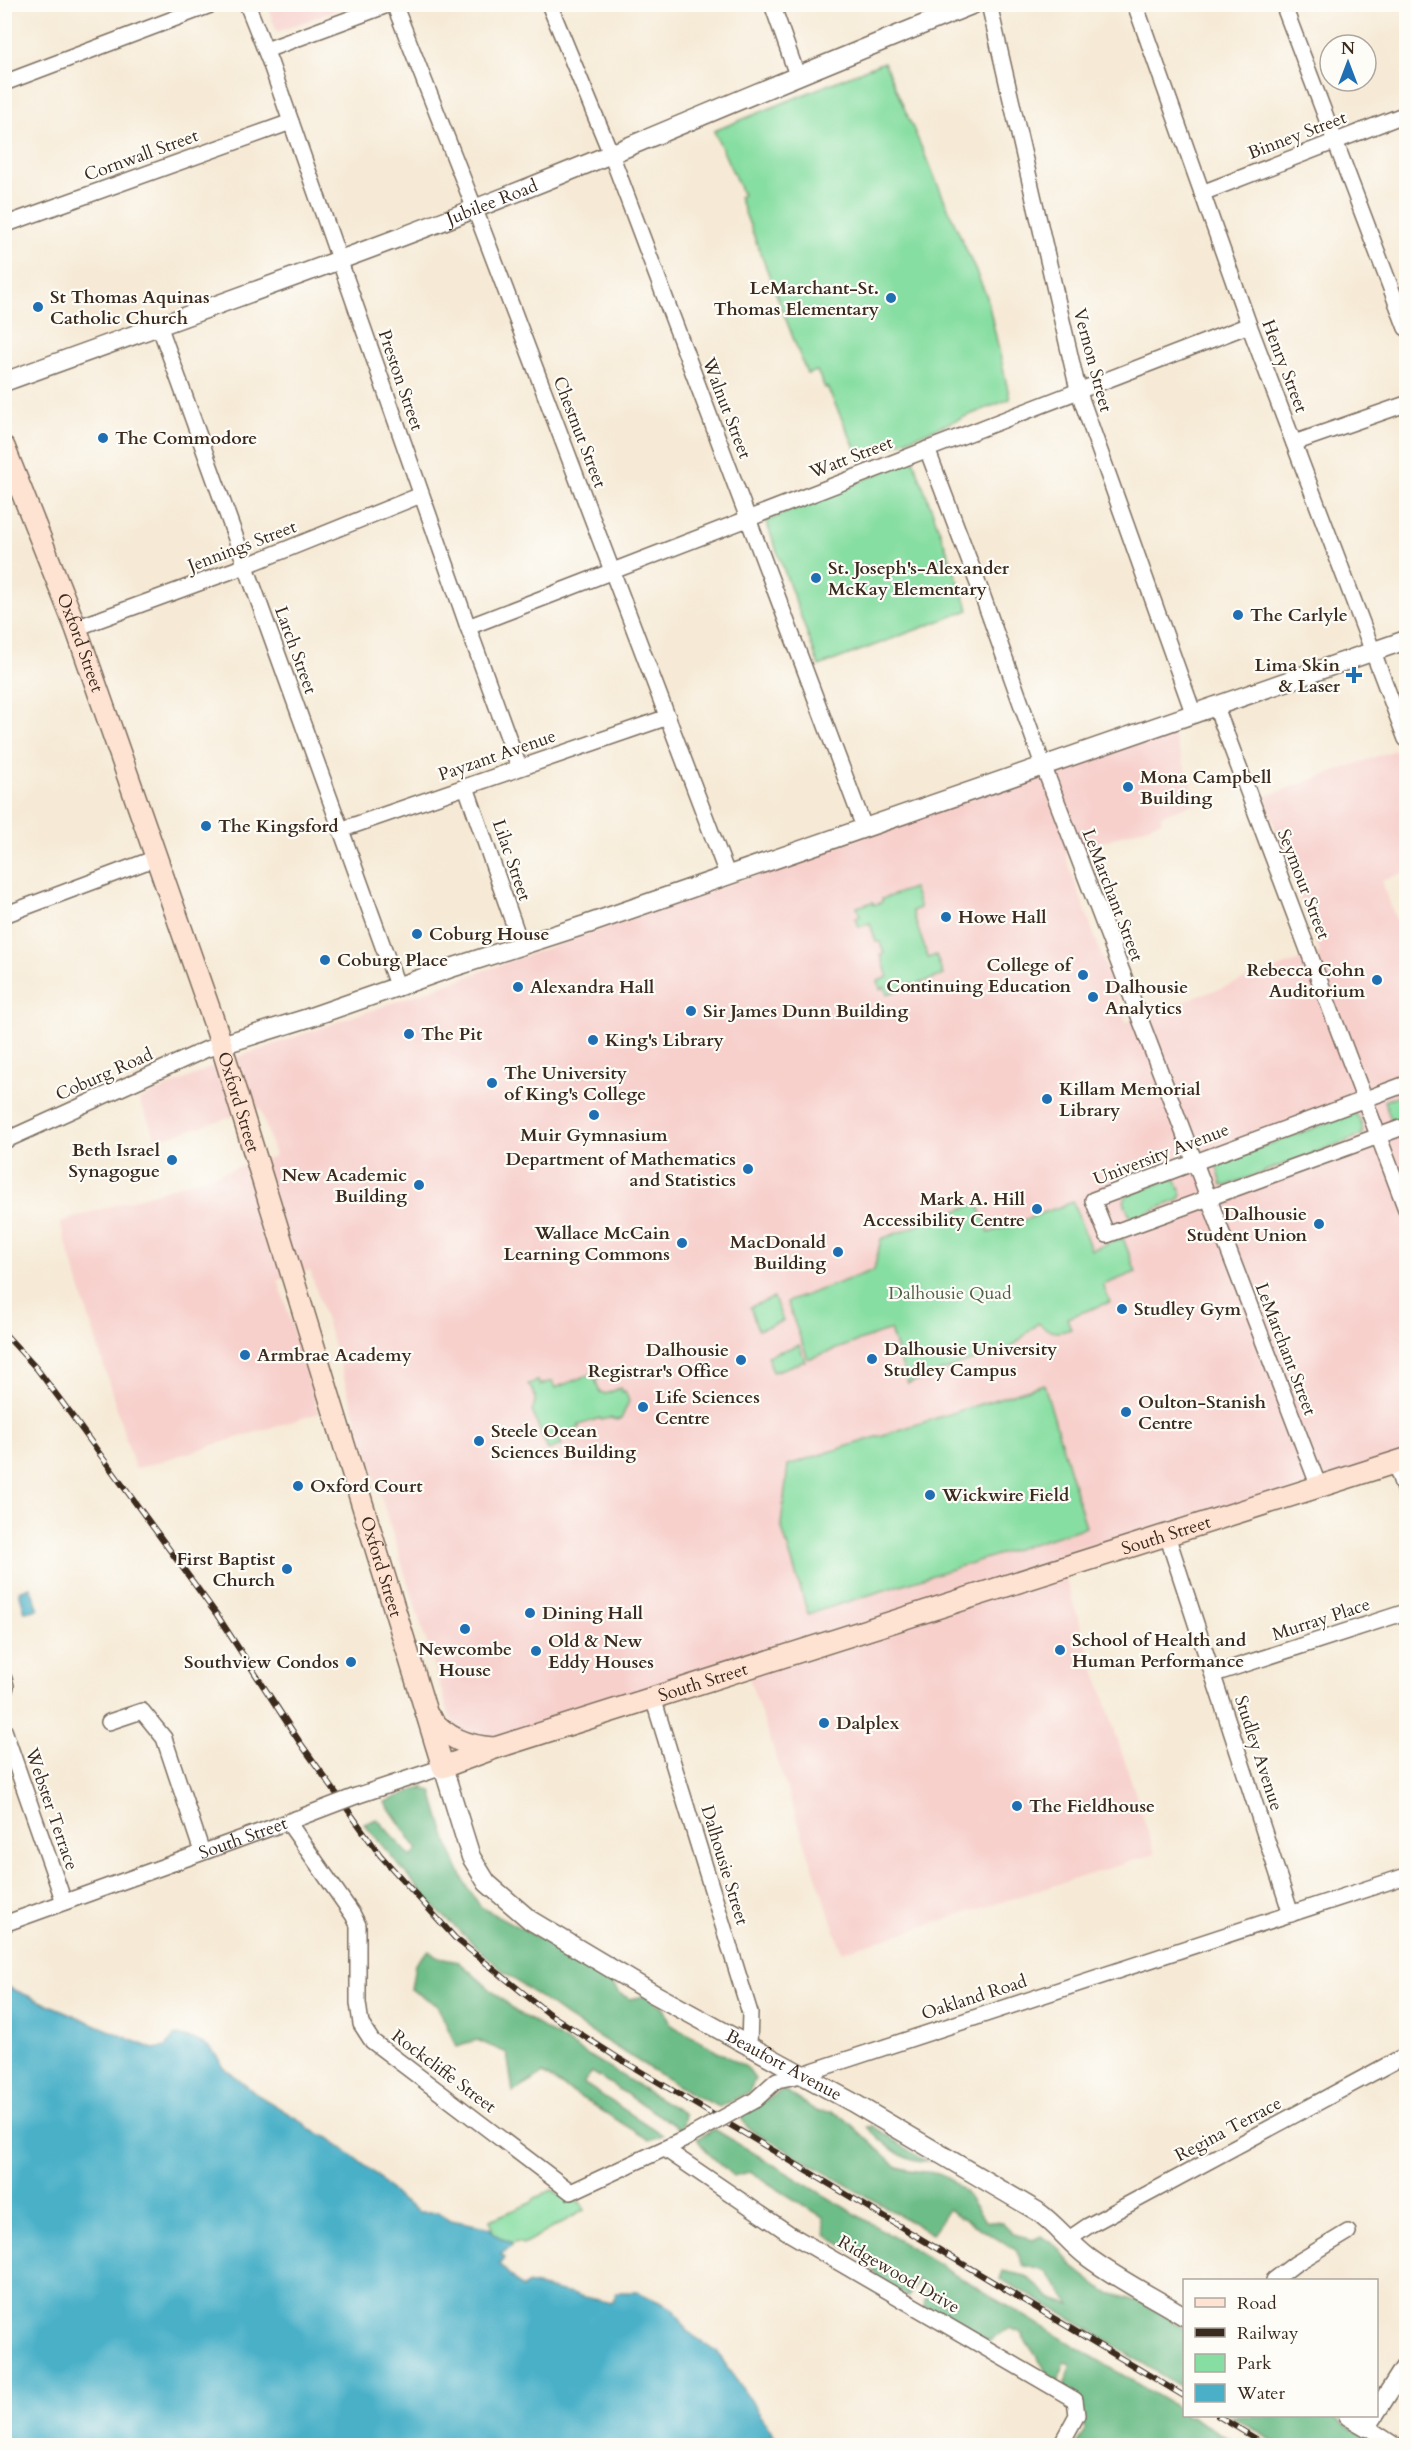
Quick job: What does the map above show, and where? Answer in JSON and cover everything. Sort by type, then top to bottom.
[{"type":"main road","name":"Oxford Street","points":[[4,447],[76,628],[221,1045],[443,1767]]},
{"type":"main road","name":"South Street","points":[[443,1767],[495,1748],[1401,1461]]},
{"type":"main road","points":[[427,1714],[439,1729],[449,1736],[470,1746],[495,1748]]},
{"type":"street","points":[[4,83],[213,4]]},
{"type":"street","name":"Preston Street","points":[[247,4],[266,50],[519,768]]},
{"type":"street","points":[[266,50],[392,4]]},
{"type":"street","name":"Chestnut Street","points":[[392,4],[474,207],[727,874]]},
{"type":"street","name":"Walnut Street","points":[[549,4],[611,154],[864,827]]},
{"type":"street","points":[[772,4],[797,75]]},
{"type":"street","name":"Jubilee Road","points":[[4,382],[338,259],[611,154],[797,75],[974,4]]},
{"type":"street","name":"Vernon Street","points":[[989,4],[1078,390],[1194,714]]},
{"type":"street","name":"Henry Street","points":[[1135,4],[1249,325],[1407,739]]},
{"type":"street","points":[[1283,4],[1407,328]]},
{"type":"street","name":"Binney Street","points":[[1202,193],[1407,114]]},
{"type":"street","name":"Cornwall Street","points":[[4,225],[291,122]]},
{"type":"street","name":"Larch Street","points":[[159,325],[398,988]]},
{"type":"street","name":"Watt Street","points":[[468,627],[1249,325]]},
{"type":"street","points":[[1294,443],[1407,404]]},
{"type":"street","name":"LeMarchant Street","points":[[927,448],[1043,765],[1320,1487]]},
{"type":"street","name":"Jennings Street","points":[[76,628],[245,566],[422,495]]},
{"type":"street","points":[[221,1045],[398,988],[1407,640]]},
{"type":"street","name":"Seymour Street","points":[[1216,707],[1407,1209]]},
{"type":"street","name":"Payzant Avenue","points":[[340,830],[668,717]]},
{"type":"street","name":"Lilac Street","points":[[466,787],[521,945]]},
{"type":"street","points":[[5,915],[156,858]]},
{"type":"street","name":"Coburg Road","points":[[4,1141],[221,1045]]},
{"type":"street","name":"University Avenue","points":[[1407,1084],[1093,1200],[1107,1234],[1407,1126]]},
{"type":"street","points":[[1401,1461],[1407,1495]]},
{"type":"street","name":"Studley Avenue","points":[[1167,1535],[1291,1914]]},
{"type":"street","name":"Murray Place","points":[[1214,1674],[1407,1612]]},
{"type":"street","points":[[4,1679],[6,1686],[4,1694]]},
{"type":"street","name":"Dalhousie Street","points":[[653,1698],[750,2013],[749,2045]]},
{"type":"street","points":[[110,1722],[142,1711],[164,1738],[202,1852]]},
{"type":"street","name":"Webster Terrace","points":[[4,1730],[64,1902]]},
{"type":"street","name":"Beaufort Avenue","points":[[443,1767],[471,1857],[487,1883],[502,1899],[540,1927],[654,1994],[802,2074],[1037,2211],[1052,2221],[1100,2266],[1183,2315]]},
{"type":"street","name":"South Street","points":[[4,1924],[356,1796],[443,1767]]},
{"type":"street","name":"Rockcliffe Street","points":[[294,1820],[358,1925],[358,2003],[361,2024],[372,2041],[571,2192]]},
{"type":"street","name":"Oakland Road","points":[[571,2192],[683,2140],[755,2100],[777,2080],[802,2074],[1407,1876]]},
{"type":"street","name":"Regina Terrace","points":[[1069,2239],[1088,2226],[1407,2055]]},
{"type":"street","name":"Ridgewood Drive","points":[[665,2149],[790,2234],[1076,2400],[1077,2415],[1060,2445]]},
{"type":"street","points":[[1275,2279],[1294,2264],[1348,2232]]},
{"type":"street","points":[[1378,2409],[1407,2366]]},
{"type":"street","points":[[1372,2418],[1396,2445]]},
{"type":"shaded area","points":[[267,5],[350,5],[277,32]]},
{"type":"shaded area","name":"Dalhousie University Studley Campus","points":[[1171,729],[1198,802],[1161,815],[1162,821],[1065,855],[1126,1022],[1320,953],[1264,797],[1395,750],[1406,782],[1406,872],[1382,881],[1397,924],[1406,921],[1406,1452],[1063,1571],[1155,1854],[842,1952],[746,1669],[495,1748],[468,1738],[452,1724],[310,1270],[278,1280],[319,1413],[135,1469],[60,1222],[275,1156],[260,1108],[157,1140],[139,1100],[221,1063]]},
{"type":"green space","points":[[884,62],[987,297],[1010,399],[860,458],[827,387],[825,388],[817,371],[807,374],[739,197],[743,195],[714,131]]},
{"type":"green space","points":[[913,459],[969,610],[819,666],[766,521]]},
{"type":"green space","points":[[913,888],[920,908],[912,911],[928,958],[936,955],[943,975],[912,986],[911,983],[902,986],[902,989],[887,994],[885,987],[880,989],[878,981],[888,977],[881,955],[884,954],[880,942],[876,942],[870,923],[859,927],[856,918],[860,916],[857,907],[873,902],[874,905],[882,902],[882,899]]},
{"type":"green space","points":[[1406,1092],[1406,1119],[1393,1125],[1384,1101]]},
{"type":"green space","points":[[1354,1113],[1361,1122],[1362,1135],[1226,1186],[1222,1185],[1216,1164]]},
{"type":"green space","points":[[1171,1179],[1176,1180],[1182,1195],[1179,1200],[1134,1218],[1129,1215],[1124,1201],[1127,1195]]},
{"type":"green space","name":"Dalhousie Quad","points":[[1073,1202],[1091,1250],[1123,1238],[1136,1272],[1103,1285],[1110,1302],[1067,1318],[1071,1329],[1053,1332],[1038,1323],[1013,1346],[908,1383],[890,1330],[808,1359],[787,1302],[874,1270],[881,1239],[978,1203],[989,1233]]},
{"type":"green space","points":[[774,1298],[783,1321],[758,1330],[750,1307]]},
{"type":"green space","points":[[799,1345],[805,1361],[773,1372],[767,1356]]},
{"type":"green space","points":[[596,1372],[600,1377],[595,1379],[600,1392],[606,1394],[620,1388],[622,1392],[625,1391],[629,1401],[621,1419],[601,1420],[600,1418],[579,1425],[579,1428],[558,1435],[562,1445],[548,1450],[532,1411],[535,1397],[528,1384],[538,1381],[540,1385],[552,1381],[555,1388]]},
{"type":"green space","name":"Wickwire Field","points":[[1044,1384],[1086,1527],[808,1614],[781,1525],[788,1465]]},
{"type":"green space","points":[[424,1786],[422,1789],[432,1791],[457,1866],[481,1907],[606,1974],[619,1993],[630,1999],[645,1996],[664,2007],[671,2025],[746,2067],[755,2079],[749,2092],[720,2107],[693,2095],[570,2019],[504,1972],[436,1909],[364,1824],[377,1819],[411,1857],[418,1850],[385,1802]]},
{"type":"green space","points":[[429,1950],[439,1958],[459,1962],[515,2011],[685,2114],[682,2130],[592,2072],[583,2083],[663,2135],[649,2140],[543,2074],[513,2092],[507,2053],[477,2040],[457,2047],[437,2005],[411,1989],[415,1964]]},
{"type":"green space","points":[[784,2090],[816,2111],[832,2112],[843,2117],[896,2166],[946,2177],[965,2193],[985,2221],[1003,2223],[1014,2234],[1033,2240],[1041,2236],[1059,2248],[1072,2266],[1105,2292],[1141,2302],[1183,2327],[1183,2388],[1072,2319],[1000,2279],[1003,2271],[1026,2276],[1052,2299],[1071,2305],[1047,2272],[1023,2265],[1016,2250],[948,2209],[932,2234],[748,2128],[739,2115]]},
{"type":"green space","points":[[873,2126],[926,2162],[901,2155],[867,2127]]},
{"type":"green space","points":[[714,2129],[1183,2411],[1183,2417],[1192,2417],[1240,2445],[1076,2445],[1085,2430],[1078,2397],[1063,2388],[1072,2364],[1065,2362],[1056,2385],[1020,2332],[1009,2328],[990,2341],[924,2306],[927,2287],[918,2280],[908,2297],[879,2279],[868,2260],[826,2235],[823,2217],[750,2172],[733,2176],[706,2151],[697,2139]]},
{"type":"green space","points":[[552,2190],[579,2201],[585,2210],[523,2244],[517,2242],[512,2244],[493,2234],[490,2220],[531,2203],[535,2198]]},
{"type":"green space","points":[[1232,2417],[1332,2417],[1375,2445],[1280,2445]]},
{"type":"water","points":[[30,1587],[39,1609],[25,1612],[19,1591]]},
{"type":"water","points":[[5,1986],[153,2049],[166,2047],[175,2035],[193,2039],[208,2046],[222,2066],[256,2094],[301,2121],[313,2131],[329,2138],[373,2172],[399,2199],[419,2212],[438,2212],[451,2220],[486,2227],[512,2244],[501,2254],[505,2258],[499,2264],[522,2288],[527,2284],[612,2303],[617,2292],[638,2292],[674,2309],[688,2332],[717,2352],[781,2445],[5,2445]]},
{"type":"railway","points":[[4,1333],[37,1369],[62,1402],[217,1615],[299,1741],[380,1855],[455,1938],[548,2013],[618,2058],[1183,2395]]},
{"type":"railway","points":[[1220,2417],[1268,2446]]},
{"type":"place","name":"LeMarchant-St. Thomas Elementary","points":[[891,298]]},
{"type":"place","name":"St Thomas Aquinas Catholic Church","points":[[38,307]]},
{"type":"place","name":"The Commodore","points":[[103,438]]},
{"type":"place","name":"St. Joseph's-Alexander McKay Elementary","points":[[816,578]]},
{"type":"place","name":"The Carlyle","points":[[1238,615]]},
{"type":"place","name":"Lima Skin & Laser","points":[[1354,675]]},
{"type":"place","name":"Mona Campbell Building","points":[[1128,787]]},
{"type":"place","name":"The Kingsford","points":[[206,826]]},
{"type":"place","name":"Howe Hall","points":[[946,917]]},
{"type":"place","name":"Coburg House","points":[[417,934]]},
{"type":"place","name":"Coburg Place","points":[[325,960]]},
{"type":"place","name":"College of Continuing Education","points":[[1083,975]]},
{"type":"place","name":"Rebecca Cohn Auditorium","points":[[1377,980]]},
{"type":"place","name":"Alexandra Hall","points":[[518,987]]},
{"type":"place","name":"Dalhousie Analytics","points":[[1093,997]]},
{"type":"place","name":"Sir James Dunn Building","points":[[691,1011]]},
{"type":"place","name":"The Pit","points":[[409,1034]]},
{"type":"place","name":"King's Library","points":[[593,1040]]},
{"type":"place","name":"The University of King's College","points":[[492,1083]]},
{"type":"place","name":"Killam Memorial Library","points":[[1047,1099]]},
{"type":"place","name":"Muir Gymnasium","points":[[594,1115]]},
{"type":"place","name":"Beth Israel Synagogue","points":[[172,1160]]},
{"type":"place","name":"Department of Mathematics and Statistics","points":[[748,1169]]},
{"type":"place","name":"New Academic Building","points":[[419,1185]]},
{"type":"place","name":"Mark A. Hill Accessibility Centre","points":[[1037,1209]]},
{"type":"place","name":"Dalhousie Student Union","points":[[1319,1224]]},
{"type":"place","name":"Wallace McCain Learning Commons","points":[[682,1243]]},
{"type":"place","name":"MacDonald Building","points":[[838,1252]]},
{"type":"place","name":"Studley Gym","points":[[1122,1309]]},
{"type":"place","name":"Armbrae Academy","points":[[245,1355]]},
{"type":"place","name":"Dalhousie University Studley Campus","points":[[872,1359]]},
{"type":"place","name":"Dalhousie Registrar's Office","points":[[741,1360]]},
{"type":"place","name":"Life Sciences Centre","points":[[643,1407]]},
{"type":"place","name":"Oulton-Stanish Centre","points":[[1126,1412]]},
{"type":"place","name":"Steele Ocean Sciences Building","points":[[479,1441]]},
{"type":"place","name":"Oxford Court","points":[[298,1486]]},
{"type":"place","name":"Wickwire Field","points":[[930,1495]]},
{"type":"place","name":"First Baptist Church","points":[[287,1569]]},
{"type":"place","name":"Dining Hall","points":[[530,1613]]},
{"type":"place","name":"Newcombe House","points":[[465,1629]]},
{"type":"place","name":"School of Health and Human Performance","points":[[1060,1650]]},
{"type":"place","name":"Old & New Eddy Houses","points":[[536,1651]]},
{"type":"place","name":"Southview Condos","points":[[351,1662]]},
{"type":"place","name":"Dalplex","points":[[824,1723]]},
{"type":"place","name":"The Fieldhouse","points":[[1017,1806]]}]
